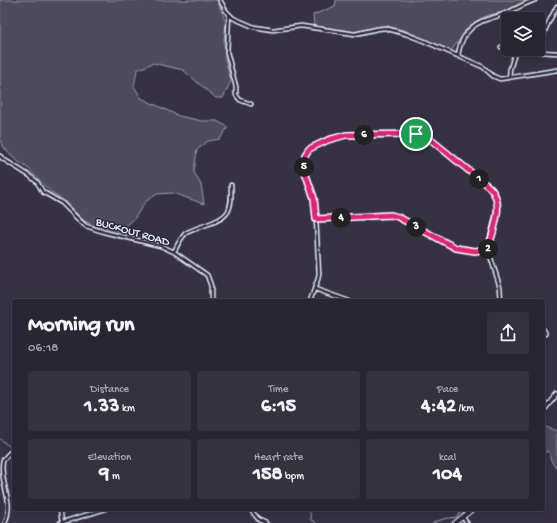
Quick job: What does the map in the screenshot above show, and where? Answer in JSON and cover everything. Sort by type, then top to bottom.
[{"type":"street","points":[[220,0],[229,15],[248,25],[268,30],[301,26],[355,34],[377,29],[389,29],[424,41],[483,67],[493,76],[500,79],[557,70]]},
{"type":"street","points":[[458,56],[459,46],[462,39],[475,25],[535,0]]},
{"type":"street","points":[[545,32],[557,6]]},
{"type":"street","points":[[229,15],[227,52],[236,87],[236,95],[240,100],[251,104]]},
{"type":"street","points":[[545,52],[557,53]]},
{"type":"street","points":[[509,78],[514,56]]},
{"type":"street","points":[[311,299],[319,274],[314,198],[303,166],[305,155],[309,149],[328,140],[346,135],[416,134],[430,139],[489,187],[495,195],[498,207],[488,249],[500,287],[501,299]]},
{"type":"street","name":"BUCKOUT ROAD","points":[[0,156],[3,160],[30,176],[37,182],[43,192],[62,203],[80,222],[86,226],[162,246],[174,252],[207,276],[211,286],[211,299]]},
{"type":"street","points":[[174,252],[185,234],[218,221],[226,216],[230,208],[231,184]]},
{"type":"street","points":[[316,219],[391,215],[398,217],[456,248],[475,251],[488,249]]},
{"type":"street","points":[[314,289],[342,299]]},
{"type":"street","points":[[545,409],[557,394]]},
{"type":"street","points":[[5,523],[8,513],[8,501],[1,482],[0,467],[2,462],[12,451]]},
{"type":"street","points":[[60,511],[61,522],[98,511]]},
{"type":"street","points":[[252,511],[259,520],[266,523]]},
{"type":"street","points":[[455,523],[471,511]]},
{"type":"street","points":[[463,518],[467,523]]},
{"type":"shaded area","points":[[0,0],[217,0],[226,23],[224,40],[225,59],[231,81],[223,98],[216,98],[183,70],[153,63],[137,70],[134,86],[141,98],[179,116],[202,121],[217,121],[228,127],[220,139],[208,141],[197,150],[194,172],[201,185],[204,204],[173,193],[157,194],[145,202],[134,219],[118,231],[92,225],[83,220],[62,199],[50,191],[29,169],[12,157],[2,145],[0,139]]},
{"type":"shaded area","points":[[336,0],[529,0],[504,12],[489,15],[479,20],[469,27],[451,51],[404,30],[381,26],[355,32],[314,26],[313,15],[335,6]]},
{"type":"shaded area","points":[[545,427],[557,431],[557,466],[554,466],[550,458],[550,453],[547,451],[545,452]]},
{"type":"waterway","points":[[0,439],[10,447]]},
{"type":"waterway","points":[[309,511],[311,514],[311,520],[316,523]]},
{"type":"waterway","points":[[433,523],[443,519],[457,517],[462,511]]},
{"type":"route","points":[[416,134],[430,139],[492,189],[497,200],[498,207],[488,249],[475,251],[461,250],[398,217],[391,215],[316,219],[314,198],[303,166],[303,160],[309,149],[328,140],[346,135],[416,134]]}]
